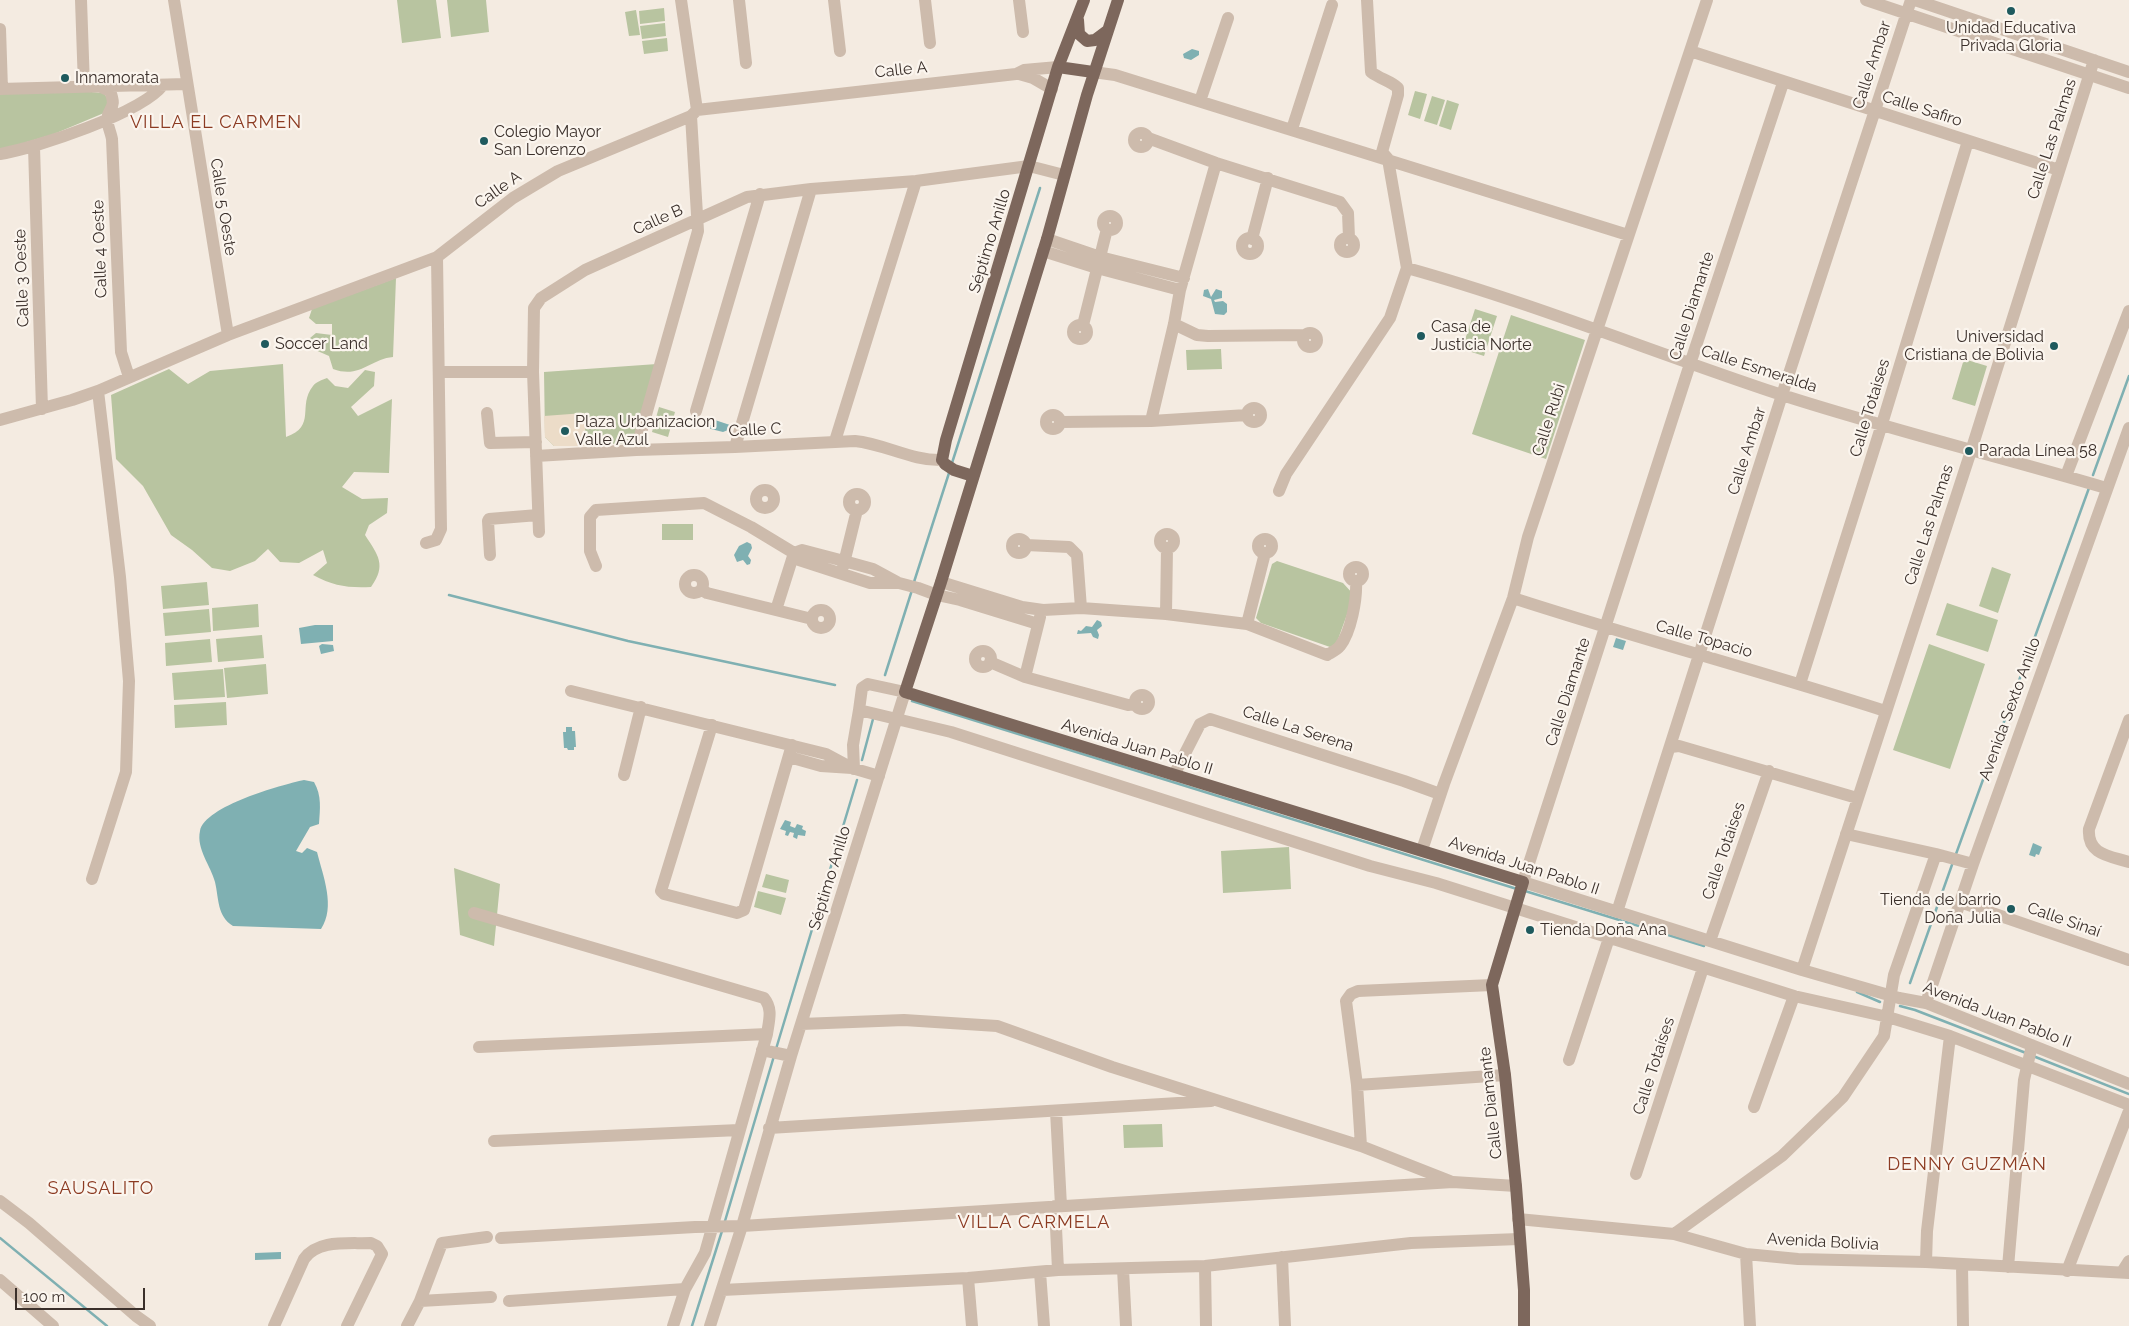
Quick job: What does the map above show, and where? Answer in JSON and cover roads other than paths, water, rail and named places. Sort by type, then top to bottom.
[{"type":"main road","name":"Séptimo Anillo","points":[[947,464],[946,440],[1058,67],[1078,20],[1084,0]]},
{"type":"main road","name":"Séptimo Anillo","points":[[905,692],[937,595],[1045,245],[1093,72],[1118,0]]},
{"type":"main road","points":[[1078,20],[1079,34],[1087,41],[1096,40],[1107,31]]},
{"type":"main road","points":[[1058,67],[1093,72]]},
{"type":"main road","points":[[947,464],[973,476]]},
{"type":"main road","name":"Avenida Juan Pablo II","points":[[905,692],[1422,850],[1522,889]]},
{"type":"main road","name":"Calle Diamante","points":[[1522,889],[1492,985],[1505,1075],[1516,1186],[1524,1290],[1524,1326]]},
{"type":"street","points":[[81,0],[84,86]]},
{"type":"street","name":"Calle 5 Oeste","points":[[174,0],[186,84],[228,335]]},
{"type":"street","points":[[636,450],[698,231],[694,113],[681,0]]},
{"type":"street","points":[[739,0],[746,63]]},
{"type":"street","points":[[834,0],[840,51]]},
{"type":"street","points":[[925,0],[930,43]]},
{"type":"street","points":[[1020,0],[1023,32]]},
{"type":"street","points":[[1279,491],[1286,474],[1390,318],[1407,268],[1388,159],[1382,152],[1398,95],[1398,88],[1393,83],[1377,77],[1371,72],[1367,0]]},
{"type":"street","name":"Calle Rubi","points":[[1422,850],[1440,794],[1513,598],[1528,537],[1707,0]]},
{"type":"street","points":[[1866,0],[2129,88]]},
{"type":"street","points":[[1913,0],[2129,72]]},
{"type":"street","name":"Calle Ambar","points":[[1617,912],[1874,111],[1906,14],[1913,0]]},
{"type":"street","points":[[1292,129],[1332,5]]},
{"type":"street","points":[[1200,101],[1228,18]]},
{"type":"street","points":[[0,29],[1,89],[186,84]]},
{"type":"street","name":"Calle Safiro","points":[[1690,51],[1783,83],[2059,170]]},
{"type":"street","name":"Calle Las Palmas","points":[[1802,970],[2094,60]]},
{"type":"street","name":"Calle A","points":[[0,420],[98,391],[228,335],[436,257],[513,198],[558,171],[694,113],[1016,74],[1024,70],[1058,67]]},
{"type":"street","points":[[1093,72],[1115,75],[1628,235]]},
{"type":"street","points":[[1016,74],[1033,78],[1052,89]]},
{"type":"street","name":"Calle Diamante","points":[[1522,889],[1690,364],[1783,83]]},
{"type":"street","points":[[99,86],[110,92],[113,99],[113,107],[107,119]]},
{"type":"street","points":[[0,154],[34,147],[107,119],[153,96],[163,86]]},
{"type":"street","name":"Calle 4 Oeste","points":[[107,119],[112,139],[121,352],[129,377]]},
{"type":"street","points":[[1148,138],[1216,163],[1340,202],[1348,213],[1349,238]]},
{"type":"street","name":"Calle Totaises","points":[[1800,684],[1968,141]]},
{"type":"street","name":"Calle 3 Oeste","points":[[34,147],[42,409]]},
{"type":"street","points":[[1151,420],[1182,284],[1216,163]]},
{"type":"street","points":[[1029,166],[1064,175]]},
{"type":"street","name":"Calle B","points":[[539,532],[533,372],[534,308],[541,298],[585,270],[698,221],[747,197],[811,189],[916,181],[1029,166]]},
{"type":"street","points":[[1252,239],[1268,178]]},
{"type":"street","points":[[835,441],[916,181]]},
{"type":"street","points":[[735,447],[811,189]]},
{"type":"street","points":[[696,411],[760,194]]},
{"type":"street","points":[[1083,325],[1107,229]]},
{"type":"street","points":[[1045,245],[1099,262],[1182,284]]},
{"type":"street","points":[[426,543],[436,540],[441,529],[436,257]]},
{"type":"street","name":"Calle Esmeralda","points":[[1407,268],[1475,286],[1690,364],[1782,395],[1970,451],[2106,488]]},
{"type":"street","points":[[2066,476],[2129,310]]},
{"type":"street","points":[[1174,324],[1197,335],[1208,336],[1304,335]]},
{"type":"street","points":[[439,372],[533,372]]},
{"type":"street","points":[[92,879],[126,772],[129,681],[120,577],[98,391]]},
{"type":"street","points":[[487,413],[490,443],[536,442]]},
{"type":"street","points":[[1061,422],[1247,415]]},
{"type":"street","name":"Avenida Sexto Anillo","points":[[1926,1003],[1960,902],[1967,862],[2106,488],[2125,450],[2128,431]]},
{"type":"street","name":"Calle C","points":[[536,456],[835,441],[865,442],[947,464]]},
{"type":"street","points":[[596,566],[590,552],[590,517],[596,510],[704,503],[751,527],[794,553],[799,560],[870,583],[902,584],[1038,624]]},
{"type":"street","points":[[751,527],[761,508]]},
{"type":"street","points":[[841,574],[857,510]]},
{"type":"street","points":[[490,556],[488,521],[490,519],[538,515]]},
{"type":"street","points":[[1026,545],[1074,550],[1077,555],[1081,608]]},
{"type":"street","points":[[1166,614],[1167,548]]},
{"type":"street","points":[[794,553],[802,550],[873,569],[902,584]]},
{"type":"street","points":[[776,610],[794,553]]},
{"type":"street","points":[[1247,624],[1265,553]]},
{"type":"street","points":[[941,582],[1022,606],[1043,610],[1081,608],[1166,614],[1247,624],[1327,654],[1340,647],[1343,640],[1355,605],[1356,582]]},
{"type":"street","points":[[702,590],[707,593],[812,619]]},
{"type":"street","name":"Calle Topacio","points":[[1513,598],[1606,628],[1700,654],[1885,711]]},
{"type":"street","points":[[1025,676],[1043,610]]},
{"type":"street","points":[[990,662],[1025,676],[1128,705],[1135,704]]},
{"type":"street","points":[[853,769],[852,744],[862,688],[868,684],[905,692]]},
{"type":"street","points":[[571,691],[712,726],[790,751],[834,757],[853,769],[879,776]]},
{"type":"street","name":"Séptimo Anillo","points":[[710,1326],[722,1290],[726,1226],[739,1130],[777,1053],[801,1024],[905,692]]},
{"type":"street","points":[[624,775],[641,707]]},
{"type":"street","points":[[859,710],[960,735],[1353,860],[1436,883],[1794,996],[1888,1017],[1950,1036],[2129,1105]]},
{"type":"street","name":"Calle La Serena","points":[[1174,775],[1200,724],[1210,719],[1440,794]]},
{"type":"street","points":[[2129,720],[2089,830],[2088,840],[2093,848],[2129,862]]},
{"type":"street","points":[[712,726],[661,888],[664,894],[737,914],[742,912],[790,751]]},
{"type":"street","points":[[1671,747],[1679,746],[1857,798]]},
{"type":"street","name":"Calle Totaises","points":[[1710,941],[1769,771]]},
{"type":"street","points":[[1846,834],[1967,862]]},
{"type":"street","points":[[1674,1234],[1782,1156],[1843,1097],[1884,1036],[1894,975],[1941,855]]},
{"type":"street","name":"Avenida Juan Pablo II","points":[[1522,889],[1617,912],[1802,970],[1890,995],[1926,1003],[2129,1084]]},
{"type":"street","name":"Calle Sinaí","points":[[1960,902],[2129,960]]},
{"type":"street","name":"Séptimo Anillo","points":[[474,913],[764,998],[769,1004],[767,1034],[777,1053],[769,1128],[726,1226],[685,1289],[673,1326]]},
{"type":"street","points":[[1569,1060],[1609,938]]},
{"type":"street","name":"Calle Totaíses","points":[[1636,1174],[1703,968]]},
{"type":"street","points":[[1361,1146],[1357,1085],[1346,1001],[1351,994],[1358,991],[1492,985]]},
{"type":"street","points":[[1754,1107],[1794,996]]},
{"type":"street","points":[[801,1024],[904,1020],[997,1026],[1112,1067],[1361,1146],[1454,1182]]},
{"type":"street","points":[[479,1048],[767,1034]]},
{"type":"street","points":[[1926,1262],[1927,1231],[1950,1036]]},
{"type":"street","points":[[2008,1267],[2027,1065],[2032,1045]]},
{"type":"street","points":[[1357,1085],[1505,1075]]},
{"type":"street","points":[[769,1128],[1219,1100]]},
{"type":"street","points":[[1056,1111],[1058,1270]]},
{"type":"street","points":[[2067,1271],[2129,1112]]},
{"type":"street","points":[[494,1142],[739,1130]]},
{"type":"street","points":[[501,1238],[1454,1182],[1516,1186]]},
{"type":"street","points":[[0,1201],[29,1223],[150,1326]]},
{"type":"street","name":"Avenida Bolivia","points":[[1518,1219],[1674,1234],[1746,1254],[1798,1259],[1926,1262],[1962,1266],[2126,1273]]},
{"type":"street","points":[[408,1326],[420,1301],[442,1243],[487,1237]]},
{"type":"street","points":[[722,1290],[968,1278],[1058,1270],[1205,1266],[1411,1243],[1519,1239]]},
{"type":"street","points":[[274,1326],[308,1252],[322,1245],[371,1243],[380,1249],[382,1254],[347,1326]]},
{"type":"street","points":[[1746,1254],[1750,1326]]},
{"type":"street","points":[[1282,1257],[1285,1326]]},
{"type":"street","points":[[2126,1273],[2129,1261]]},
{"type":"street","points":[[1205,1266],[1206,1326]]},
{"type":"street","points":[[1962,1266],[1963,1326]]},
{"type":"street","points":[[1122,1269],[1126,1326]]},
{"type":"street","points":[[1040,1272],[1044,1326]]},
{"type":"street","points":[[968,1278],[972,1326]]},
{"type":"street","points":[[0,1280],[53,1326]]},
{"type":"street","points":[[509,1301],[685,1289]]},
{"type":"street","points":[[420,1301],[491,1297]]},
{"type":"water","points":[[1192,49],[1199,51],[1199,55],[1191,60],[1184,58],[1183,54]]},
{"type":"water","points":[[1208,289],[1211,297],[1216,289],[1222,291],[1222,298],[1214,300],[1215,302],[1223,301],[1227,304],[1227,312],[1224,315],[1215,314],[1211,299],[1203,296],[1204,290]]},
{"type":"water","points":[[715,420],[730,425],[728,430],[723,432],[707,428],[708,425],[713,425]]},
{"type":"water","points":[[747,542],[751,544],[752,548],[748,556],[751,560],[750,564],[747,565],[743,560],[737,562],[734,555],[739,546]]},
{"type":"water","points":[[1097,620],[1101,622],[1102,626],[1097,630],[1098,639],[1093,637],[1091,633],[1077,634],[1078,630],[1081,631],[1086,626],[1092,627]]},
{"type":"water","points":[[315,625],[333,625],[333,641],[301,644],[299,628]]},
{"type":"water","points":[[1616,638],[1626,641],[1623,650],[1613,647]]},
{"type":"water","points":[[322,644],[333,645],[334,651],[321,654],[319,646]]},
{"type":"water","points":[[566,727],[572,727],[572,731],[575,731],[576,747],[574,747],[574,750],[564,748],[563,732],[566,732]]},
{"type":"water","points":[[304,780],[314,782],[317,787],[320,803],[319,824],[310,827],[296,851],[302,853],[307,848],[317,852],[328,901],[328,911],[321,929],[233,926],[221,912],[215,882],[200,844],[200,831],[205,822],[215,813],[229,805],[262,792]]},
{"type":"water","points":[[785,820],[791,822],[790,826],[795,828],[797,824],[803,826],[802,829],[806,831],[805,836],[798,835],[797,839],[793,837],[794,833],[790,832],[788,836],[785,835],[786,831],[780,829]]},
{"type":"water","points":[[2033,843],[2042,847],[2039,855],[2036,854],[2035,857],[2029,855]]},
{"type":"water","points":[[281,1252],[281,1259],[255,1260],[255,1253]]},
{"type":"waterway","points":[[952,463],[1040,188]]},
{"type":"waterway","points":[[2093,475],[2129,376]]},
{"type":"waterway","points":[[914,582],[949,473]]},
{"type":"waterway","points":[[1956,854],[2089,488]]},
{"type":"waterway","points":[[885,675],[912,590]]},
{"type":"waterway","points":[[449,595],[628,641],[835,685]]},
{"type":"waterway","points":[[912,701],[1517,889]]},
{"type":"waterway","points":[[862,760],[873,719]]},
{"type":"waterway","points":[[776,1049],[857,780]]},
{"type":"waterway","points":[[1910,983],[1953,862]]},
{"type":"waterway","points":[[1525,891],[1704,946]]},
{"type":"waterway","points":[[1857,992],[1880,1002]]},
{"type":"waterway","points":[[1900,1006],[2026,1053]]},
{"type":"waterway","points":[[725,1221],[774,1056]]},
{"type":"waterway","points":[[2033,1056],[2129,1094]]},
{"type":"waterway","points":[[692,1326],[722,1231]]},
{"type":"waterway","points":[[0,1238],[107,1326]]},
{"type":"place","name":"Unidad Educativa Privada Gloria","points":[[2011,11]]},
{"type":"place","name":"Innamorata","points":[[65,78]]},
{"type":"place","name":"Colegio Mayor San Lorenzo","points":[[484,141]]},
{"type":"place","name":"Casa de Justicia Norte","points":[[1421,336]]},
{"type":"place","name":"Soccer Land","points":[[265,344]]},
{"type":"place","name":"Universidad Cristiana de Bolivia","points":[[2054,346]]},
{"type":"place","name":"Plaza Urbanizacion Valle Azul","points":[[565,431]]},
{"type":"place","name":"Parada Línea 58","points":[[1969,451]]},
{"type":"place","name":"Tienda de barrio Doña Julia","points":[[2011,909]]},
{"type":"place","name":"Tienda Doña Ana","points":[[1530,930]]},
{"type":"district","name":"VILLA EL CARMEN","points":[[216,123]]},
{"type":"district","name":"DENNY GUZMÁN","points":[[1967,1165]]},
{"type":"district","name":"SAUSALITO","points":[[101,1189]]},
{"type":"district","name":"VILLA CARMELA","points":[[1034,1223]]}]
